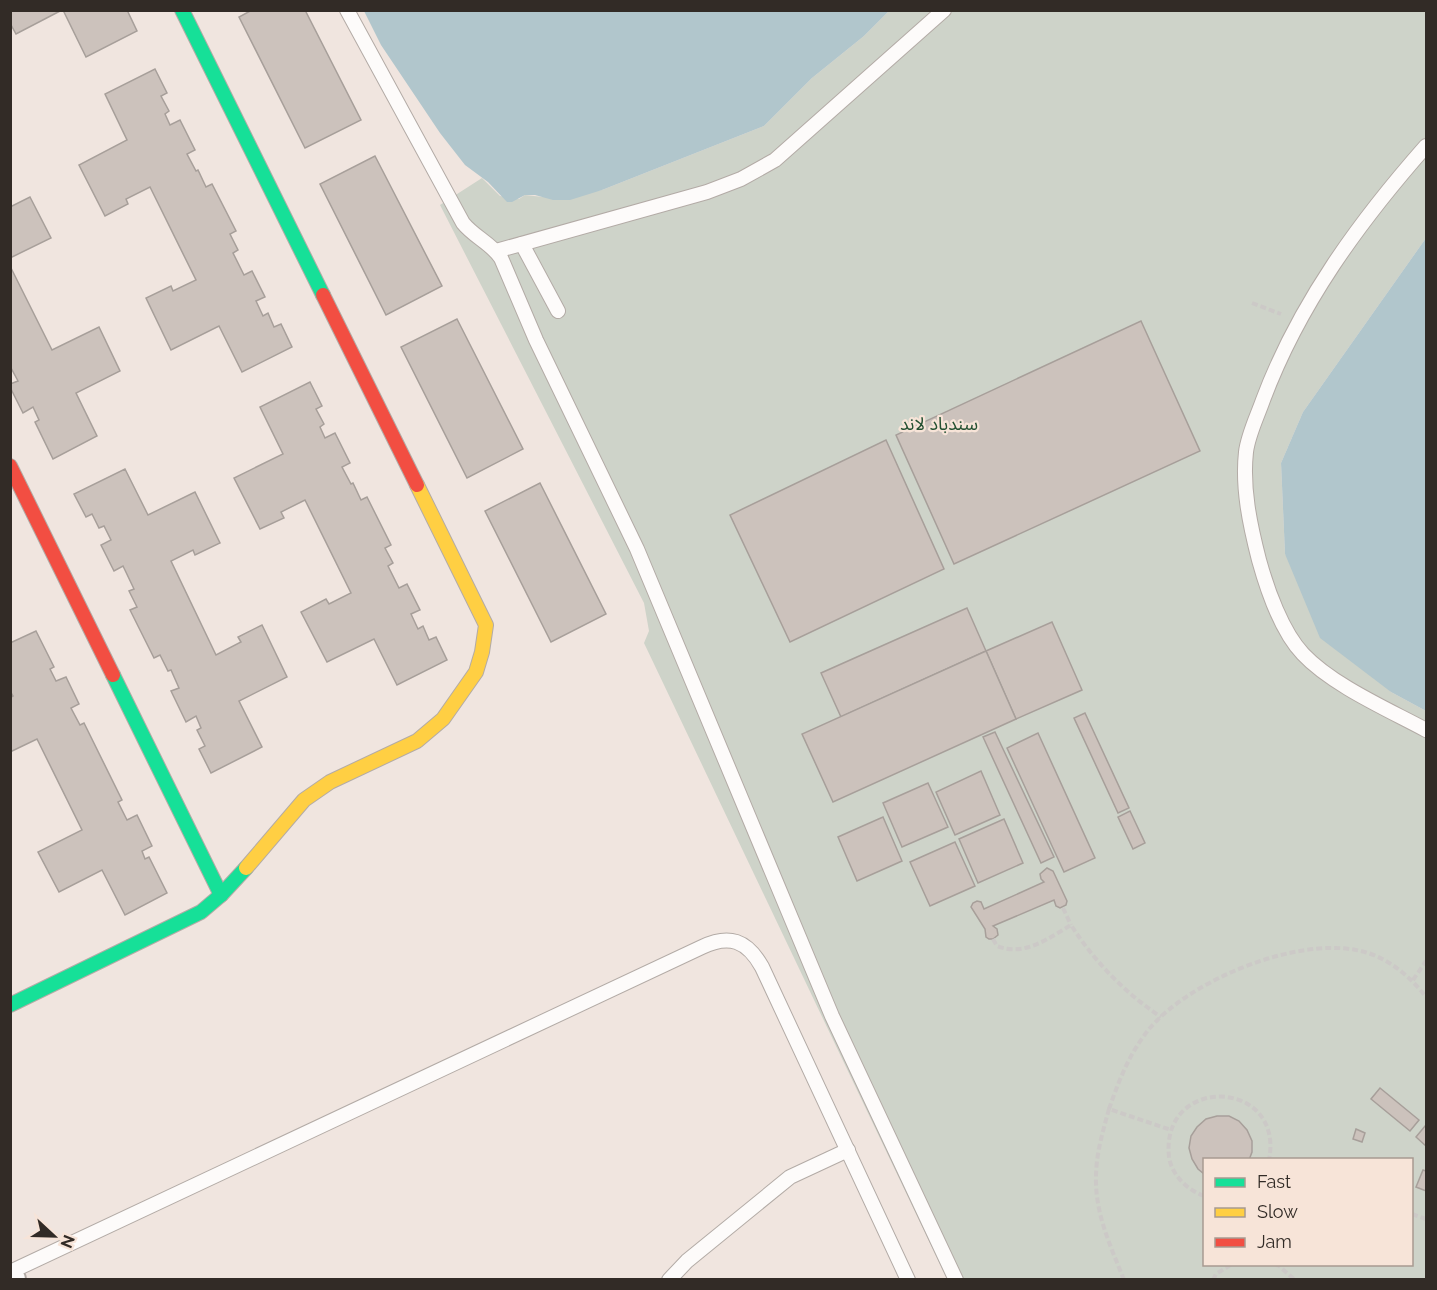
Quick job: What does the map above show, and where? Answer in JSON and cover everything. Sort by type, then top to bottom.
[{"type":"street","points":[[10,1005],[201,912],[221,896],[304,800],[330,782],[417,741],[443,719],[476,672],[482,652],[486,625],[182,10]]},
{"type":"street","points":[[10,466],[221,896]]},
{"type":"lane","points":[[347,10],[463,223],[475,236],[496,251],[504,267],[536,340],[637,549],[832,1016],[956,1280]]},
{"type":"lane","points":[[496,251],[707,192],[750,174],[775,160],[944,10]]},
{"type":"lane","points":[[1426,146],[1361,225],[1326,274],[1298,321],[1269,385],[1246,452],[1246,502],[1263,577],[1281,620],[1303,654],[1350,688],[1426,730]]},
{"type":"lane","points":[[522,244],[558,311]]},
{"type":"lane","points":[[10,1272],[715,941],[730,940],[744,945],[755,954],[908,1280]]},
{"type":"lane","points":[[669,1280],[687,1261],[790,1177],[848,1150]]},
{"type":"path","points":[[1252,303],[1298,321]]},
{"type":"path","points":[[1063,908],[1071,925],[1096,961],[1161,1017]]},
{"type":"path","points":[[993,939],[997,946],[1006,950],[1031,948],[1071,925]]},
{"type":"path","points":[[1125,1280],[1108,1240],[1097,1204],[1095,1176],[1100,1142],[1109,1109],[1132,1053],[1161,1017],[1196,990],[1240,970],[1290,952],[1325,948],[1357,950],[1390,963],[1413,980],[1426,997]]},
{"type":"path","points":[[1413,980],[1426,961]]},
{"type":"path","points":[[1203,1196],[1188,1188],[1177,1176],[1170,1162],[1168,1145],[1171,1130],[1179,1115],[1190,1104],[1205,1097],[1221,1095],[1237,1098],[1251,1106],[1262,1117],[1269,1132],[1269,1158]]},
{"type":"path","points":[[1109,1109],[1171,1130]]},
{"type":"path","points":[[1213,1280],[1216,1274],[1229,1266]]},
{"type":"path","points":[[1279,1266],[1295,1280]]},
{"type":"green space","name":"سندباد لاند","points":[[889,11],[1426,11],[1426,238],[1303,412],[1281,463],[1285,554],[1391,692],[1426,711],[1426,1279],[947,1279],[644,643],[649,631],[644,603],[440,205],[482,178],[500,196],[519,199],[525,195],[543,197],[602,190],[764,126],[812,78],[864,36]]},
{"type":"shaded area","points":[[364,11],[889,11],[864,36],[812,78],[764,126],[602,190],[570,200],[553,200],[525,195],[512,202],[507,202],[488,182],[465,165],[440,133],[381,45]]},
{"type":"shaded area","points":[[1426,238],[1426,711],[1391,692],[1320,638],[1285,554],[1281,463],[1303,412]]},
{"type":"building","points":[[10,10],[62,10],[16,34],[10,23]]},
{"type":"building","points":[[63,10],[127,10],[137,31],[86,57]]},
{"type":"building","points":[[252,10],[305,10],[361,120],[305,148],[239,17]]},
{"type":"building","points":[[155,69],[167,93],[161,96],[169,111],[165,114],[170,125],[180,120],[195,150],[187,154],[206,187],[212,184],[236,231],[230,234],[238,250],[233,253],[244,275],[252,271],[265,297],[256,301],[263,316],[268,313],[274,327],[281,324],[292,347],[242,372],[219,326],[171,350],[146,298],[171,286],[173,291],[196,280],[150,187],[126,199],[128,204],[105,216],[79,165],[127,140],[105,94]]},
{"type":"building","points":[[375,156],[442,286],[386,315],[320,184]]},
{"type":"building","points":[[30,197],[51,238],[10,258],[10,207]]},
{"type":"building","points":[[10,266],[52,350],[99,327],[120,371],[76,393],[97,436],[53,459],[35,422],[39,420],[33,407],[23,413],[10,387],[10,384],[18,381],[10,366]]},
{"type":"building","points":[[457,319],[523,449],[467,478],[401,347]]},
{"type":"building","points":[[1141,321],[1200,451],[954,564],[896,435]]},
{"type":"building","points":[[310,382],[322,406],[316,409],[324,424],[320,427],[325,438],[335,433],[350,463],[342,467],[361,500],[367,497],[391,545],[385,548],[393,563],[388,566],[399,588],[407,584],[420,610],[411,614],[418,629],[423,626],[429,640],[436,637],[447,660],[397,685],[374,639],[327,662],[301,612],[326,599],[329,604],[351,593],[305,500],[281,512],[284,518],[260,529],[234,478],[283,454],[260,407]]},
{"type":"building","points":[[886,440],[944,569],[790,642],[730,515]]},
{"type":"building","points":[[125,469],[148,515],[195,492],[220,543],[195,555],[193,550],[171,561],[216,655],[241,642],[238,637],[262,625],[287,677],[239,701],[262,747],[211,773],[199,749],[205,746],[197,730],[201,728],[196,716],[186,722],[171,691],[179,688],[171,670],[168,671],[160,655],[154,658],[130,610],[137,607],[129,591],[134,589],[123,566],[114,571],[101,545],[111,540],[104,526],[99,528],[92,514],[86,517],[74,494]]},
{"type":"building","points":[[540,483],[606,614],[551,642],[485,511]]},
{"type":"building","points":[[967,608],[986,651],[841,717],[821,673]]},
{"type":"building","points":[[1052,622],[1082,690],[1016,719],[986,651]]},
{"type":"building","points":[[36,631],[54,667],[50,669],[56,681],[66,677],[79,704],[71,708],[80,725],[84,723],[122,800],[118,802],[127,820],[137,815],[152,846],[142,851],[145,859],[149,857],[167,893],[125,915],[102,870],[59,892],[38,852],[82,830],[37,739],[10,752],[10,698],[13,696],[10,691],[10,643]]},
{"type":"building","points":[[986,651],[1016,719],[833,802],[802,734]]},
{"type":"building","points":[[1085,713],[1129,808],[1118,813],[1074,718]]},
{"type":"building","points":[[995,732],[1054,857],[1041,863],[983,737]]},
{"type":"building","points":[[1038,733],[1095,858],[1064,872],[1007,748]]},
{"type":"building","points":[[981,771],[1000,815],[955,835],[936,792]]},
{"type":"building","points":[[928,783],[948,827],[902,847],[883,803]]},
{"type":"building","points":[[1130,811],[1145,843],[1133,849],[1118,817]]},
{"type":"building","points":[[883,817],[902,861],[857,881],[838,837]]},
{"type":"building","points":[[1004,819],[1023,863],[978,883],[959,839]]},
{"type":"building","points":[[955,842],[975,886],[930,906],[910,862]]},
{"type":"building","points":[[1047,868],[1053,871],[1067,901],[1066,905],[1060,908],[1056,906],[1054,900],[993,926],[997,929],[998,935],[993,939],[986,937],[985,929],[971,907],[973,903],[981,902],[984,909],[1044,882],[1040,874]]},
{"type":"building","points":[[1380,1088],[1419,1120],[1410,1131],[1371,1099]]},
{"type":"building","points":[[1229,1116],[1239,1121],[1247,1130],[1252,1141],[1250,1158],[1203,1158],[1203,1173],[1198,1169],[1189,1148],[1191,1136],[1206,1119]]},
{"type":"building","points":[[1425,1126],[1426,1128],[1426,1146],[1416,1137]]},
{"type":"building","points":[[1356,1129],[1365,1133],[1362,1142],[1353,1139]]},
{"type":"building","points":[[1423,1170],[1426,1171],[1426,1191],[1416,1187]]},
{"type":"traffic: fast","points":[[182,10],[323,295]]},
{"type":"traffic: fast","points":[[113,675],[221,895]]},
{"type":"traffic: fast","points":[[10,1005],[201,912],[221,895],[246,868]]},
{"type":"traffic: slow","points":[[246,868],[304,800],[330,782],[417,741],[443,719],[476,672],[486,625],[417,485]]},
{"type":"traffic: jam","points":[[323,295],[417,485]]},
{"type":"traffic: jam","points":[[10,466],[113,675]]}]
